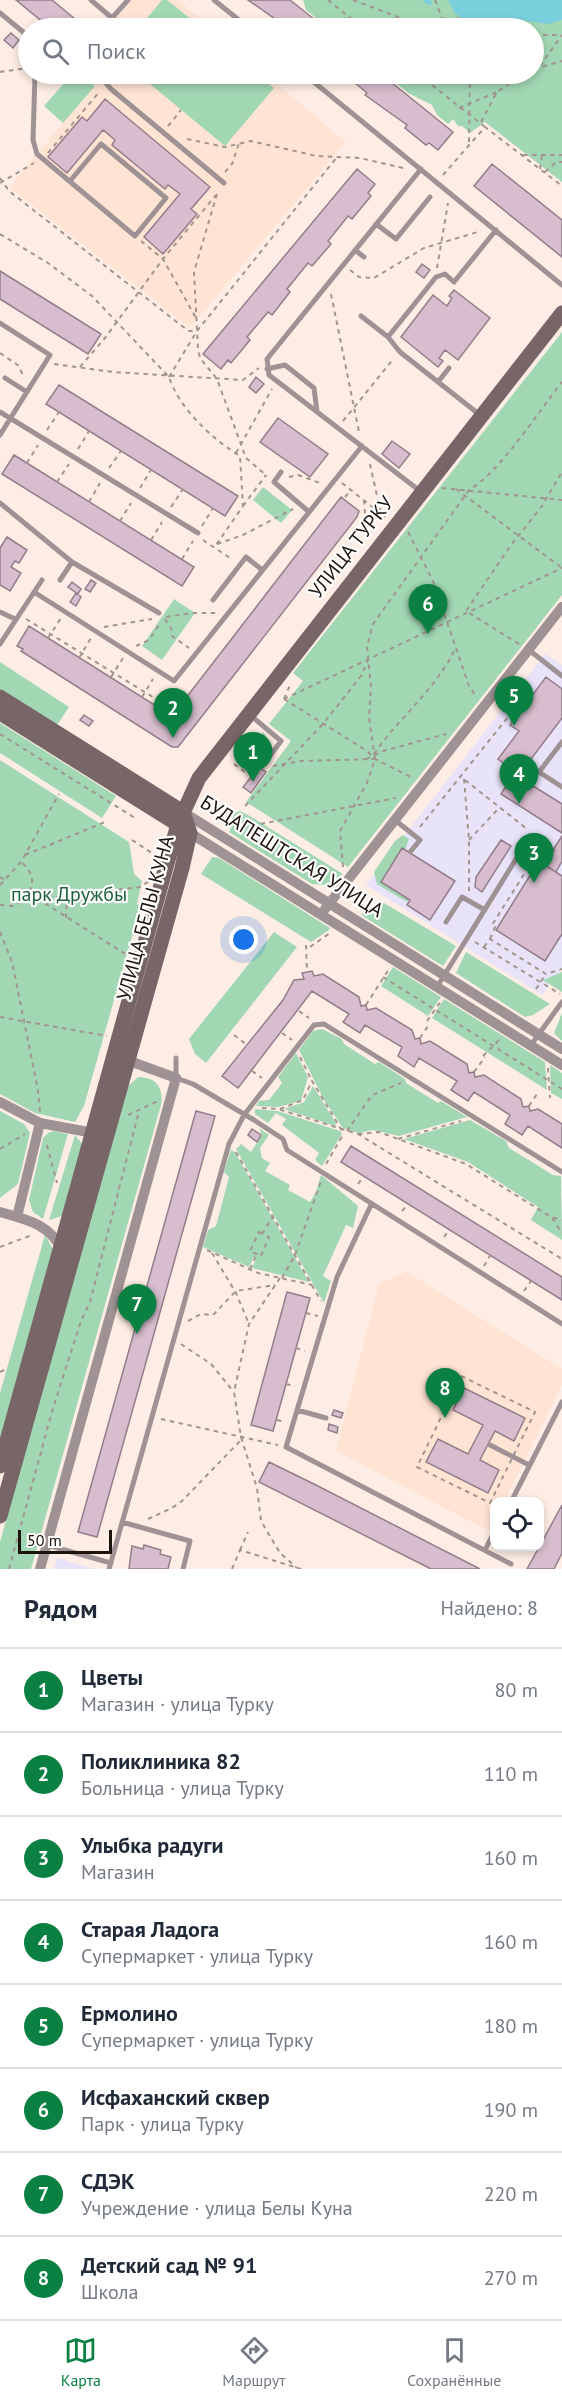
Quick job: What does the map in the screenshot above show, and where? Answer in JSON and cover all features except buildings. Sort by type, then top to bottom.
[{"type":"street","name":"УЛИЦА ТУРКУ","points":[[184,823],[206,766],[562,313]]},
{"type":"street","points":[[322,915],[562,608]]},
{"type":"street","name":"БУДАПЕШТСКАЯ УЛИЦА","points":[[0,697],[322,915],[562,1065]]},
{"type":"street","name":"БУДАПЕШТСКАЯ УЛИЦА","points":[[0,713],[184,823],[329,904],[562,1050]]},
{"type":"street","name":"УЛИЦА БЕЛЫ КУНА","points":[[0,1516],[67,1252],[184,823]]},
{"type":"street","points":[[40,1569],[176,1078],[121,1058]]},
{"type":"street","points":[[0,1102],[40,1119],[100,1135]]},
{"type":"street","points":[[17,1217],[40,1119]]},
{"type":"street","points":[[0,1212],[45,1227],[67,1252]]},
{"type":"street","name":"УЛИЦА БЕЛЫ КУНА","points":[[0,1466],[67,1252]]},
{"type":"lane","points":[[91,0],[112,18],[128,0]]},
{"type":"lane","points":[[214,0],[236,18]]},
{"type":"lane","points":[[0,13],[18,28]]},
{"type":"lane","points":[[35,84],[33,147],[42,159],[135,236],[166,198],[101,144],[70,181]]},
{"type":"lane","points":[[109,84],[111,89],[222,181]]},
{"type":"lane","points":[[316,84],[562,285]]},
{"type":"lane","points":[[421,169],[267,359],[269,375],[421,492]]},
{"type":"lane","points":[[376,224],[396,239],[430,197]]},
{"type":"lane","points":[[388,337],[436,277],[444,274],[454,282],[496,230]]},
{"type":"lane","points":[[355,250],[364,257]]},
{"type":"lane","points":[[361,316],[396,344],[400,352],[481,416]]},
{"type":"lane","points":[[0,323],[50,355],[0,435]]},
{"type":"lane","points":[[267,369],[285,365],[314,388],[317,412]]},
{"type":"lane","points":[[438,382],[449,368]]},
{"type":"lane","points":[[5,378],[27,393]]},
{"type":"lane","points":[[0,412],[198,533]]},
{"type":"lane","points":[[34,592],[173,681],[362,446]]},
{"type":"lane","points":[[281,472],[274,482],[308,511]]},
{"type":"lane","points":[[0,503],[72,562],[159,613]]},
{"type":"lane","points":[[213,600],[246,558],[261,569]]},
{"type":"lane","points":[[60,580],[72,562]]},
{"type":"lane","points":[[0,644],[42,580]]},
{"type":"lane","points":[[0,612],[17,617]]},
{"type":"lane","points":[[529,650],[562,676]]},
{"type":"lane","points":[[248,712],[281,741],[267,760]]},
{"type":"lane","points":[[562,742],[539,772],[562,787]]},
{"type":"lane","points":[[394,820],[420,840],[411,851]]},
{"type":"lane","points":[[442,990],[444,976],[529,838],[553,850]]},
{"type":"lane","points":[[446,922],[462,897],[485,910]]},
{"type":"lane","points":[[531,1046],[537,1034],[562,1002]]},
{"type":"lane","points":[[47,1545],[110,1566],[229,1144],[244,1115],[314,1025],[324,1024],[562,1172]]},
{"type":"lane","points":[[176,1058],[176,1078],[193,1084],[283,1139],[287,1150],[562,1324]]},
{"type":"lane","points":[[371,1205],[337,1277],[286,1447],[511,1564]]},
{"type":"lane","points":[[514,1497],[562,1402]]},
{"type":"lane","points":[[297,1410],[326,1418]]},
{"type":"lane","points":[[490,1445],[530,1465]]},
{"type":"lane","points":[[122,1522],[190,1541],[183,1569]]},
{"type":"lane","points":[[485,1550],[490,1541]]},
{"type":"path","points":[[328,0],[350,18]]},
{"type":"path","points":[[354,0],[400,18]]},
{"type":"path","points":[[435,0],[442,18]]},
{"type":"path","points":[[544,35],[562,35]]},
{"type":"path","points":[[544,60],[562,35]]},
{"type":"path","points":[[544,65],[562,61]]},
{"type":"path","points":[[0,72],[18,69]]},
{"type":"path","points":[[106,84],[42,159],[1,181],[9,191],[137,292],[189,331],[197,331]]},
{"type":"path","points":[[430,84],[562,186]]},
{"type":"path","points":[[469,143],[470,84]]},
{"type":"path","points":[[459,108],[497,92],[509,84]]},
{"type":"path","points":[[481,122],[497,92]]},
{"type":"path","points":[[163,132],[181,110]]},
{"type":"path","points":[[437,182],[484,127]]},
{"type":"path","points":[[177,143],[182,139],[225,147],[251,141],[316,156],[360,158],[405,170],[421,169]]},
{"type":"path","points":[[239,143],[232,164],[217,194],[194,272],[197,331],[200,358],[217,379],[246,458],[274,482]]},
{"type":"path","points":[[522,155],[560,155],[562,162],[556,162],[545,173]]},
{"type":"path","points":[[540,169],[542,156]]},
{"type":"path","points":[[169,377],[197,331],[337,157]]},
{"type":"path","points":[[436,277],[449,191]]},
{"type":"path","points":[[80,367],[163,259],[217,194]]},
{"type":"path","points":[[343,265],[359,277],[374,278],[424,248],[475,232],[496,230]]},
{"type":"path","points":[[0,234],[48,263],[92,296],[169,377],[172,386],[200,424],[240,456],[243,506]]},
{"type":"path","points":[[135,236],[163,259],[196,318]]},
{"type":"path","points":[[327,285],[334,305],[341,351],[362,446]]},
{"type":"path","points":[[337,428],[400,352]]},
{"type":"path","points":[[0,353],[19,366],[27,393]]},
{"type":"path","points":[[45,363],[169,377],[217,379],[248,378],[267,359]]},
{"type":"path","points":[[236,453],[240,441],[277,381]]},
{"type":"path","points":[[372,755],[368,636],[373,624],[420,555],[469,490],[487,476],[518,440],[562,382]]},
{"type":"path","points":[[370,453],[381,514]]},
{"type":"path","points":[[281,472],[289,477],[298,475],[328,486]]},
{"type":"path","points":[[466,611],[562,472]]},
{"type":"path","points":[[216,546],[266,475]]},
{"type":"path","points":[[336,477],[381,514],[387,515]]},
{"type":"path","points":[[345,497],[351,489]]},
{"type":"path","points":[[442,489],[562,500]]},
{"type":"path","points":[[284,699],[446,620],[562,568],[456,489]]},
{"type":"path","points":[[364,500],[366,526]]},
{"type":"path","points":[[216,546],[243,535],[301,505]]},
{"type":"path","points":[[406,530],[433,581],[469,686],[479,700]]},
{"type":"path","points":[[198,533],[240,565]]},
{"type":"path","points":[[466,611],[529,650]]},
{"type":"path","points":[[48,638],[65,612]]},
{"type":"path","points":[[159,613],[171,628],[172,636],[196,652]]},
{"type":"path","points":[[17,617],[51,634],[169,707]]},
{"type":"path","points":[[111,678],[127,651],[148,640],[165,618]]},
{"type":"path","points":[[79,658],[96,631]]},
{"type":"path","points":[[372,755],[387,735],[431,688],[456,647]]},
{"type":"path","points":[[244,806],[287,764],[323,724],[361,676],[368,658]]},
{"type":"path","points":[[142,697],[158,671]]},
{"type":"path","points":[[168,713],[173,681]]},
{"type":"path","points":[[284,699],[291,682]]},
{"type":"path","points":[[284,699],[375,759],[416,780]]},
{"type":"path","points":[[414,836],[516,707],[509,702]]},
{"type":"path","points":[[366,759],[372,755],[453,733]]},
{"type":"path","points":[[0,734],[135,818]]},
{"type":"path","points":[[273,766],[375,759]]},
{"type":"path","points":[[343,869],[340,831],[367,783],[375,759]]},
{"type":"path","points":[[234,764],[248,774]]},
{"type":"path","points":[[462,778],[528,830],[529,838]]},
{"type":"path","points":[[462,778],[469,840],[469,894],[472,903]]},
{"type":"path","points":[[232,829],[354,807],[417,792]]},
{"type":"path","points":[[1,881],[21,862],[59,794]]},
{"type":"path","points":[[469,840],[500,807]]},
{"type":"path","points":[[25,855],[105,822]]},
{"type":"path","points":[[132,840],[159,858]]},
{"type":"path","points":[[484,947],[495,927],[492,925],[535,857]]},
{"type":"path","points":[[0,905],[14,906],[30,894],[31,873],[21,862]]},
{"type":"path","points":[[38,899],[141,887]]},
{"type":"path","points":[[30,894],[125,954]]},
{"type":"path","points":[[66,918],[67,896]]},
{"type":"path","points":[[0,932],[12,962],[22,1021],[38,1090],[40,1119]]},
{"type":"path","points":[[307,972],[308,946],[331,932],[335,935]]},
{"type":"path","points":[[468,937],[562,996]]},
{"type":"path","points":[[490,939],[546,974]]},
{"type":"path","points":[[536,989],[546,974],[562,969]]},
{"type":"path","points":[[383,977],[562,1089]]},
{"type":"path","points":[[366,1005],[376,989]]},
{"type":"path","points":[[420,1038],[442,990]]},
{"type":"path","points":[[0,1017],[103,1035]]},
{"type":"path","points":[[474,1072],[506,1030]]},
{"type":"path","points":[[282,1033],[297,1047],[312,1081],[345,1132]]},
{"type":"path","points":[[234,1035],[247,1045]]},
{"type":"path","points":[[548,1064],[550,1098]]},
{"type":"path","points":[[252,1071],[269,1083]]},
{"type":"path","points":[[298,1569],[280,1553],[261,1521],[257,1488],[241,1437],[234,1392],[249,1324],[295,1255],[323,1173],[345,1132],[372,1095],[411,1078]]},
{"type":"path","points":[[278,1109],[303,1100],[312,1081]]},
{"type":"path","points":[[529,1106],[538,1091]]},
{"type":"path","points":[[250,1108],[278,1109],[345,1132],[358,1134],[372,1131],[398,1139],[472,1167],[551,1217],[562,1220]]},
{"type":"path","points":[[9,1569],[53,1408],[81,1321],[90,1302],[139,1111]]},
{"type":"path","points":[[398,1139],[474,1117]]},
{"type":"path","points":[[0,1149],[29,1131]]},
{"type":"path","points":[[358,1134],[562,1259]]},
{"type":"path","points":[[45,1139],[57,1183]]},
{"type":"path","points":[[229,1144],[236,1152],[327,1311]]},
{"type":"path","points":[[262,1234],[273,1216]]},
{"type":"path","points":[[551,1217],[562,1233]]},
{"type":"path","points":[[0,1247],[36,1233],[45,1227]]},
{"type":"path","points":[[259,1232],[262,1234],[269,1237],[261,1256],[250,1251],[259,1232]]},
{"type":"path","points":[[199,1247],[250,1269],[312,1285]]},
{"type":"path","points":[[212,1252],[235,1292],[249,1324]]},
{"type":"path","points":[[250,1269],[257,1254]]},
{"type":"path","points":[[178,1321],[185,1323],[201,1314],[213,1315],[235,1292],[275,1285]]},
{"type":"path","points":[[174,1338],[211,1364],[234,1392]]},
{"type":"path","points":[[0,1372],[4,1370]]},
{"type":"path","points":[[461,1376],[535,1412],[513,1457],[490,1503],[417,1467],[461,1376]]},
{"type":"path","points":[[151,1416],[286,1447]]},
{"type":"path","points":[[137,1526],[182,1501],[241,1437]]},
{"type":"path","points":[[232,1569],[248,1532]]},
{"type":"path","points":[[240,1550],[298,1569]]},
{"type":"shaded area","points":[[131,0],[178,0],[200,18],[116,18]]},
{"type":"shaded area","points":[[97,84],[277,84],[346,142],[190,328],[9,187]]},
{"type":"shaded area","points":[[545,654],[562,665],[562,968],[542,995],[366,885]]},
{"type":"shaded area","points":[[407,1272],[562,1369],[562,1385],[506,1497],[490,1497],[489,1531],[336,1451],[379,1284]]},
{"type":"shaded area","points":[[57,1558],[95,1569],[54,1569]]},
{"type":"green space","points":[[162,0],[167,0],[190,18],[147,18]]},
{"type":"green space","points":[[303,0],[562,0],[562,182],[485,122],[470,133],[462,126],[458,126],[453,119],[448,124],[437,115],[432,105],[408,93],[397,84],[544,84],[544,18],[316,18],[306,10]]},
{"type":"green space","points":[[63,84],[92,84],[95,86],[63,123],[44,106]]},
{"type":"green space","points":[[150,84],[269,84],[274,88],[225,146]]},
{"type":"green space","points":[[562,332],[562,595],[348,867],[246,802],[291,741],[269,724],[303,681],[293,673]]},
{"type":"green space","points":[[263,487],[292,510],[281,523],[253,500]]},
{"type":"green space","points":[[174,599],[195,613],[162,660],[142,646]]},
{"type":"green space","points":[[0,662],[69,707],[57,725],[0,689]]},
{"type":"green space","points":[[0,723],[116,796],[102,818],[0,753]]},
{"type":"green space","points":[[263,732],[268,739],[268,745],[249,770],[240,763]]},
{"type":"green space","name":"парк Дружбы","points":[[0,760],[129,842],[134,874],[142,881],[137,904],[141,905],[84,1106],[75,1122],[35,1113],[0,1094]]},
{"type":"green space","points":[[240,811],[343,874],[327,885],[312,884],[229,832],[232,825],[227,822],[232,814]]},
{"type":"green space","points":[[403,835],[409,839],[405,850],[402,848],[381,882],[409,899],[407,902],[377,884],[374,872],[395,841]]},
{"type":"green space","points":[[212,857],[219,858],[330,928],[329,930],[311,942],[201,874]]},
{"type":"green space","points":[[384,903],[456,946],[443,966],[361,915],[365,909]]},
{"type":"green space","points":[[274,932],[297,947],[206,1063],[195,1054],[189,1039]]},
{"type":"green space","points":[[466,952],[550,1004],[533,1015],[525,1017],[456,973]]},
{"type":"green space","points":[[393,967],[441,997],[428,1016],[381,986]]},
{"type":"green space","points":[[562,972],[562,992],[543,980]]},
{"type":"green space","points":[[444,999],[545,1062],[547,1090],[432,1018]]},
{"type":"green space","points":[[562,1013],[562,1041],[554,1033]]},
{"type":"green space","points":[[322,1029],[342,1039],[344,1044],[375,1064],[379,1062],[405,1079],[406,1083],[438,1103],[441,1101],[467,1117],[399,1136],[373,1130],[358,1133],[343,1128],[324,1100],[299,1050],[313,1031]]},
{"type":"green space","points":[[296,1053],[308,1077],[301,1101],[278,1107],[256,1106],[259,1101],[269,1100],[282,1083],[278,1077]]},
{"type":"green space","points":[[550,1065],[562,1073],[562,1099],[551,1093]]},
{"type":"green space","points":[[138,1077],[150,1079],[157,1084],[161,1093],[161,1105],[31,1569],[0,1569],[0,1542],[127,1087]]},
{"type":"green space","points":[[313,1086],[336,1123],[335,1126],[284,1109],[304,1102]]},
{"type":"green space","points":[[255,1109],[277,1111],[340,1131],[342,1134],[322,1166],[315,1160],[319,1153],[282,1125],[286,1119],[276,1113],[268,1123],[255,1114]]},
{"type":"green space","points":[[0,1111],[24,1124],[30,1133],[18,1184],[0,1198]]},
{"type":"green space","points":[[470,1120],[506,1141],[509,1148],[553,1175],[561,1176],[562,1240],[531,1220],[538,1207],[468,1162],[404,1139]]},
{"type":"green space","points":[[259,1128],[269,1135],[260,1148],[262,1158],[270,1163],[265,1171],[290,1185],[288,1190],[310,1202],[321,1175],[358,1206],[353,1228],[346,1225],[323,1276],[331,1281],[324,1303],[236,1149],[241,1144],[251,1152],[262,1135]]},
{"type":"green space","points":[[54,1131],[68,1134],[43,1219],[33,1212],[29,1200],[43,1138]]},
{"type":"green space","points":[[75,1135],[82,1144],[62,1216],[49,1220]]},
{"type":"green space","points":[[231,1150],[235,1152],[309,1282],[252,1268],[256,1259],[254,1257],[249,1267],[203,1247],[208,1230],[216,1226],[229,1177],[224,1172]]},
{"type":"green space","points":[[45,1235],[53,1249],[0,1440],[0,1393]]},
{"type":"water","points":[[448,0],[562,0],[562,20],[548,24],[544,23],[544,18],[462,18],[455,13]]},
{"type":"waterway","points":[[425,0],[430,3]]},
{"type":"place","name":"Исфаханский сквер","points":[[428,634]]},
{"type":"place","name":"Ермолино","points":[[514,726]]},
{"type":"place","name":"Поликлиника 82","points":[[173,738]]},
{"type":"place","name":"Цветы","points":[[253,782]]},
{"type":"place","name":"Старая Ладога","points":[[519,804]]},
{"type":"place","name":"Улыбка радуги","points":[[534,883]]},
{"type":"place","name":"СДЭК","points":[[137,1334]]},
{"type":"place","name":"Детский сад № 91","points":[[445,1418]]}]
